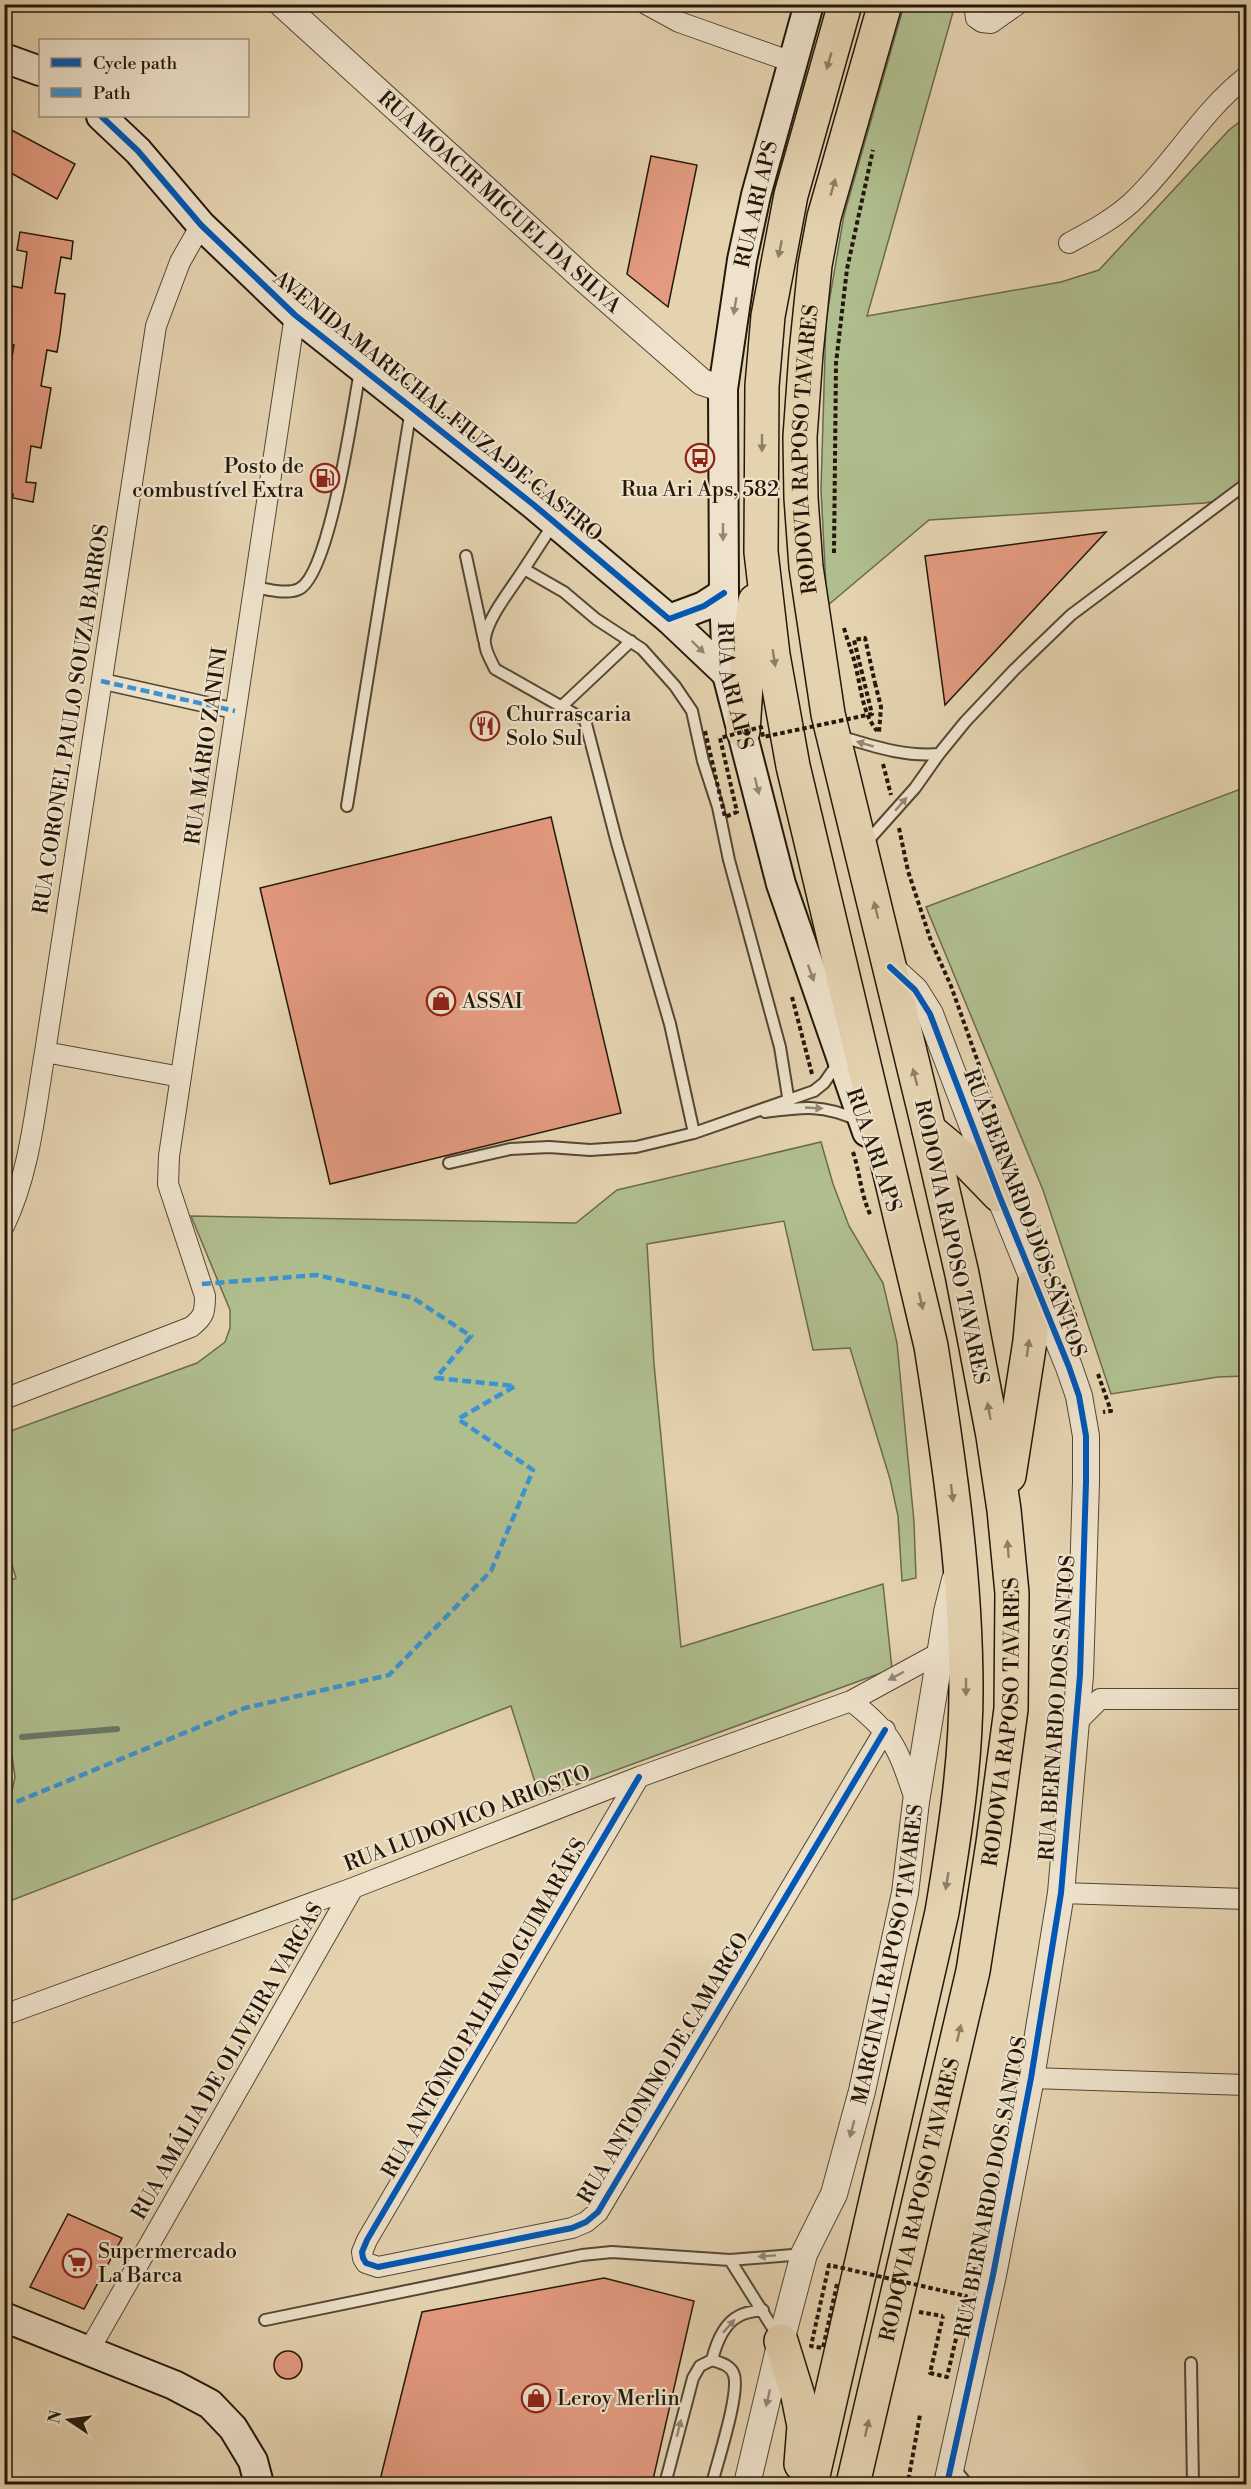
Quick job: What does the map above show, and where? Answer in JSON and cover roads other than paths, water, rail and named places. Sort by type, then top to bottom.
[{"type":"highway","name":"RODOVIA RAPOSO TAVARES","points":[[811,2484],[942,1912],[957,1817],[966,1692],[960,1556],[931,1346],[793,766],[773,656],[761,552],[762,386],[768,316],[791,195],[845,4]]},
{"type":"highway","name":"RODOVIA RAPOSO TAVARES","points":[[853,2484],[973,1971],[992,1855],[1011,1709],[1012,1593],[1004,1510],[980,1363],[929,1130],[902,1027],[862,848],[828,714],[806,567],[801,498],[800,436],[816,265],[824,217],[885,4]]},
{"type":"highway","points":[[743,731],[749,641],[761,552]]},
{"type":"highway","points":[[929,1130],[965,1160],[1010,1187]]},
{"type":"highway","points":[[1004,1510],[1030,1341],[1051,1277]]},
{"type":"highway","points":[[781,2341],[798,2396],[804,2426],[800,2484]]},
{"type":"main road","name":"RUA ARI APS","points":[[809,4],[756,195],[742,260],[723,389],[724,593],[727,674],[782,884],[907,1244]]},
{"type":"main road","points":[[4,58],[39,71]]},
{"type":"main road","name":"AVENIDA MARECHAL FIUZA DE CASTRO","points":[[102,117],[138,151],[201,225],[295,315],[555,522],[669,619],[727,674]]},
{"type":"main road","points":[[669,619],[704,606],[724,593]]},
{"type":"main road","points":[[4,2317],[174,2385],[210,2404],[232,2428],[253,2461],[259,2484]]},
{"type":"street","name":"RUA MOACIR MIGUEL DA SILVA","points":[[282,4],[591,285],[702,382],[723,389]]},
{"type":"street","points":[[646,4],[679,22],[792,62]]},
{"type":"street","points":[[974,4],[976,18],[991,23],[1018,4]]},
{"type":"street","points":[[1069,243],[1107,222],[1131,203],[1209,112],[1246,76]]},
{"type":"street","name":"RUA CORONEL PAULO SOUZA BARROS","points":[[4,1226],[14,1207],[26,1159],[45,1052],[156,326],[177,271],[201,225]]},
{"type":"street","name":"RUA MÁRIO ZANINI","points":[[4,1399],[191,1327],[202,1318],[205,1310],[205,1296],[168,1184],[169,1156],[295,315]]},
{"type":"street","points":[[101,681],[235,711]]},
{"type":"street","name":"RUA BERNARDO DOS SANTOS","points":[[890,967],[915,990],[930,1014],[1051,1277],[1086,1436],[1080,1675],[1061,1893],[1031,2078],[993,2275],[968,2383],[955,2478]]},
{"type":"street","points":[[45,1052],[181,1077]]},
{"type":"street","name":"MARGINAL RAPOSO TAVARES","points":[[747,2484],[804,2254],[834,2194],[862,2091],[904,1893],[916,1802],[947,1612],[960,1556]]},
{"type":"street","name":"RUA LUDOVICO ARIOSTO","points":[[4,2015],[353,1888],[639,1777],[851,1701],[941,1652]]},
{"type":"street","points":[[1080,1675],[1100,1699]]},
{"type":"street","points":[[1076,1723],[1100,1699],[1246,1699]]},
{"type":"street","points":[[851,1701],[885,1730],[903,1763],[916,1802]]},
{"type":"street","name":"RUA ANTONINO DE CAMARGO","points":[[363,2258],[371,2266],[389,2265],[572,2228],[586,2222],[598,2212],[885,1730]]},
{"type":"street","name":"RUA ANTÔNIO PALHANO GUIMARÃES","points":[[363,2258],[362,2252],[367,2240],[639,1777]]},
{"type":"street","name":"RUA AMÁLIA DE OLIVEIRA VARGAS","points":[[88,2352],[353,1888]]},
{"type":"street","points":[[1061,1893],[1246,1899]]},
{"type":"street","points":[[1031,2078],[1246,2085]]},
{"type":"lane","points":[[254,587],[291,592],[302,588],[309,578],[334,513],[360,366]]},
{"type":"lane","points":[[347,806],[412,406]]},
{"type":"lane","points":[[862,848],[928,771],[939,753],[1014,670],[1071,615],[1246,484]]},
{"type":"lane","points":[[484,640],[491,622],[555,522]]},
{"type":"lane","points":[[466,556],[484,640],[495,669],[585,720],[608,813],[670,1024],[694,1133]]},
{"type":"lane","points":[[524,568],[564,592],[596,619],[642,649],[675,686],[692,711],[703,761],[718,807],[729,860],[775,1028],[789,1104]]},
{"type":"lane","points":[[562,706],[631,641]]},
{"type":"lane","points":[[834,735],[881,748],[920,755],[939,753]]},
{"type":"lane","points":[[449,1163],[510,1149],[549,1147],[590,1150],[636,1147],[694,1133],[735,1118],[789,1104],[817,1088],[842,1058]]},
{"type":"lane","points":[[789,1104],[838,1112],[864,1123]]},
{"type":"lane","points":[[265,2320],[582,2255],[612,2252],[730,2260],[804,2254]]},
{"type":"lane","points":[[730,2260],[781,2341]]},
{"type":"lane","points":[[712,2360],[717,2341],[726,2328],[739,2316],[763,2310]]},
{"type":"lane","points":[[665,2484],[693,2378],[700,2366],[712,2360],[727,2365],[734,2375],[732,2402],[712,2484]]},
{"type":"lane","points":[[1191,2363],[1193,2484]]},
{"type":"waterway","points":[[22,1737],[117,1729]]},
{"type":"place","name":"Rua Ari Aps, 582","points":[[700,458]]},
{"type":"place","name":"Posto de combustível Extra","points":[[325,478]]},
{"type":"place","name":"Churrascaria Solo Sul","points":[[485,726]]},
{"type":"place","name":"ASSAI","points":[[441,1001]]},
{"type":"place","name":"Supermercado La Barca","points":[[77,2263]]},
{"type":"place","name":"Leroy Merlin","points":[[536,2398]]}]
